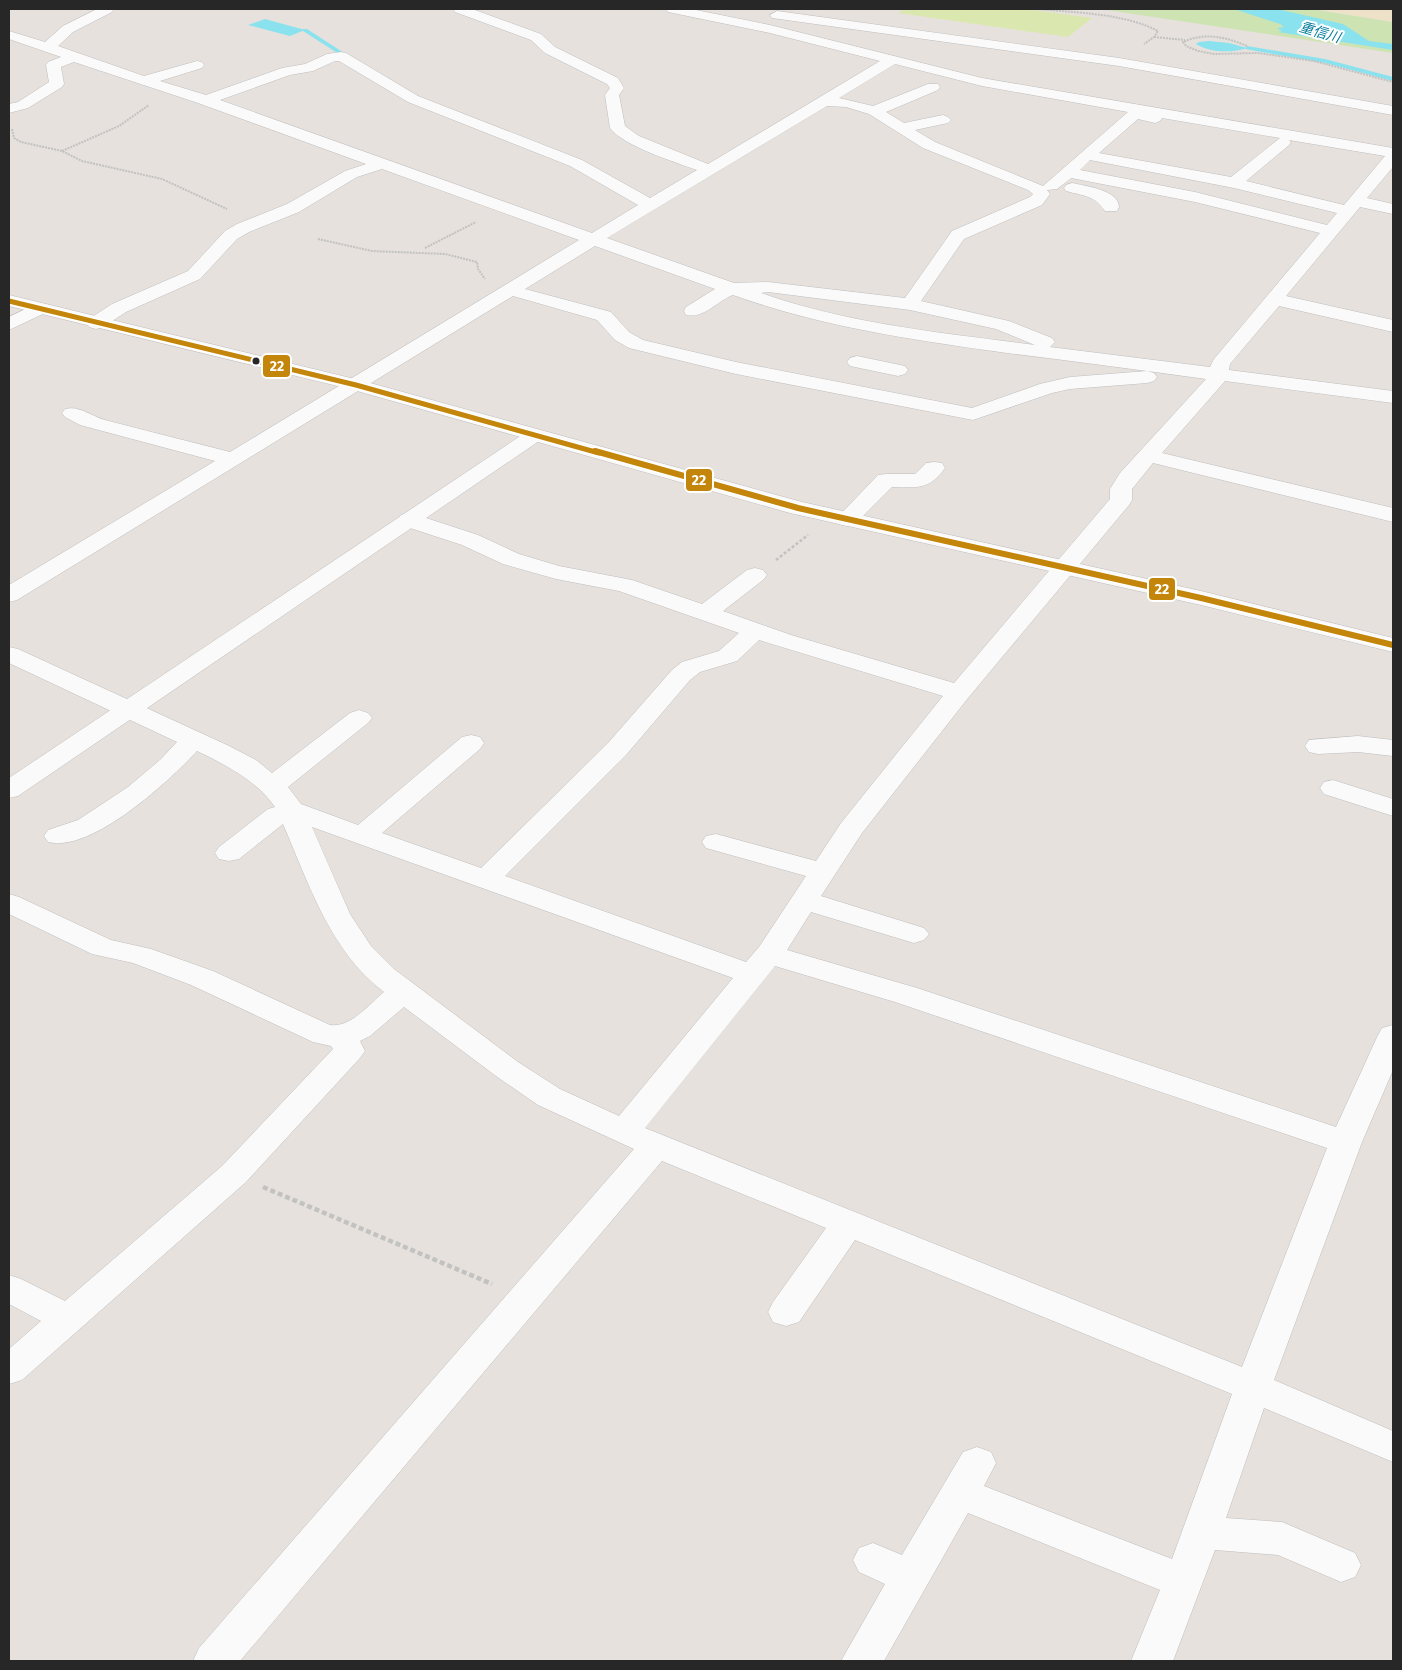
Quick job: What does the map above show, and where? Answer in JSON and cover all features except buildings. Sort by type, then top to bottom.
[{"type":"street","points":[[47,46],[52,44],[68,29],[107,9]]},
{"type":"street","points":[[460,9],[536,37],[540,40],[542,46],[613,81],[617,88],[612,95],[618,128],[622,132],[710,170]]},
{"type":"street","points":[[673,9],[770,29],[967,78],[1052,84]]},
{"type":"street","points":[[733,9],[1099,59],[1196,74],[1393,111]]},
{"type":"street","points":[[780,9],[1128,56],[1393,98]]},
{"type":"street","points":[[883,30],[872,37],[916,49]]},
{"type":"street","points":[[9,35],[207,100],[228,110],[780,306],[852,324],[923,336],[1393,397]]},
{"type":"street","points":[[969,57],[1001,46]]},
{"type":"street","points":[[11,109],[34,100],[57,84],[53,65],[75,56]]},
{"type":"street","points":[[207,100],[287,71],[308,68],[332,57],[341,56],[413,99],[566,159],[651,206]]},
{"type":"street","points":[[1085,70],[1099,59]]},
{"type":"street","points":[[9,595],[892,60]]},
{"type":"street","points":[[144,80],[197,65]]},
{"type":"street","points":[[1009,72],[1052,84],[1391,159]]},
{"type":"street","points":[[874,111],[933,87]]},
{"type":"street","points":[[825,100],[847,103],[874,111],[929,146],[1039,189],[1042,194],[1036,201],[958,235],[910,304]]},
{"type":"street","points":[[1051,186],[1135,114],[1283,142],[1391,159]]},
{"type":"street","points":[[900,128],[943,120]]},
{"type":"street","points":[[1195,197],[1209,186],[1234,183],[1283,142]]},
{"type":"street","points":[[1087,155],[1353,206],[1393,209]]},
{"type":"street","points":[[1274,299],[1391,159]]},
{"type":"street","points":[[96,323],[119,308],[194,275],[230,235],[310,200],[351,174],[382,164]]},
{"type":"street","points":[[1067,172],[1195,197],[1331,232]]},
{"type":"street","points":[[1034,187],[1051,186],[1096,193],[1111,202],[1111,207]]},
{"type":"street","points":[[693,311],[719,294],[733,289],[768,287],[910,304],[1002,325],[1050,344],[1071,356]]},
{"type":"street","points":[[512,289],[604,316],[622,336],[636,344],[736,368],[973,414],[1047,388],[1070,383],[1148,377],[1185,370]]},
{"type":"street","points":[[1274,299],[1279,319]]},
{"type":"street","points":[[1274,299],[1393,326]]},
{"type":"street","points":[[9,301],[356,386],[535,434],[715,487],[814,512],[1257,610],[1393,645]]},
{"type":"street","points":[[9,324],[38,309]]},
{"type":"street","points":[[214,1661],[525,1298],[641,1139],[851,829],[959,693],[1121,500],[1121,489],[1128,478],[1216,380],[1221,363],[1279,319],[1340,331]]},
{"type":"street","points":[[856,362],[898,370]]},
{"type":"street","points":[[852,391],[878,366]]},
{"type":"street","points":[[72,413],[86,422],[104,428],[136,433],[233,460]]},
{"type":"street","points":[[9,790],[535,434]]},
{"type":"street","points":[[1148,456],[1393,515]]},
{"type":"street","points":[[847,519],[886,480],[920,481],[934,468]]},
{"type":"street","points":[[409,520],[470,540],[511,559],[556,572],[624,585],[756,630],[959,693]]},
{"type":"street","points":[[9,572],[34,580]]},
{"type":"street","points":[[706,613],[755,575]]},
{"type":"street","points":[[486,879],[617,749],[681,675],[691,667],[728,656],[756,630]]},
{"type":"street","points":[[9,654],[247,766],[272,786],[291,810],[336,914],[360,952],[383,976],[507,1069],[549,1097],[641,1139],[1253,1387],[1393,1447]]},
{"type":"street","points":[[272,786],[359,718]]},
{"type":"street","points":[[58,836],[88,826],[137,793],[170,765],[193,740]]},
{"type":"street","points":[[363,836],[472,742]]},
{"type":"street","points":[[1318,746],[1358,744],[1393,748]]},
{"type":"street","points":[[1333,788],[1393,808]]},
{"type":"street","points":[[229,853],[278,815],[291,810],[486,879],[761,964],[906,996],[1346,1142]]},
{"type":"street","points":[[716,842],[823,872]]},
{"type":"street","points":[[804,900],[914,934]]},
{"type":"street","points":[[9,903],[102,947],[141,956],[193,975],[324,1035],[343,1037],[359,1029],[404,992]]},
{"type":"street","points":[[1152,1661],[1184,1582],[1253,1387],[1346,1142],[1393,1035]]},
{"type":"street","points":[[9,1370],[234,1174],[349,1051],[343,1037]]},
{"type":"street","points":[[786,1312],[848,1223]]},
{"type":"street","points":[[9,1288],[68,1318]]},
{"type":"street","points":[[862,1661],[968,1478],[1184,1582]]},
{"type":"street","points":[[1202,1532],[1282,1539],[1341,1566]]},
{"type":"street","points":[[873,1560],[911,1578]]},
{"type":"path","points":[[1038,9],[1145,24],[1158,31],[1154,37],[1128,56]]},
{"type":"path","points":[[1154,37],[1185,40],[1222,37],[1247,46]]},
{"type":"path","points":[[1185,40],[1183,44],[1186,46],[1205,53],[1262,53],[1270,56],[1314,61],[1393,82]]},
{"type":"path","points":[[11,109],[20,119],[12,127],[11,132],[14,138],[21,142],[62,150],[119,126],[141,109],[178,90]]},
{"type":"path","points":[[62,150],[67,156],[82,161],[162,179],[257,222]]},
{"type":"path","points":[[425,248],[467,225],[507,209]]},
{"type":"path","points":[[318,238],[378,252],[449,252],[477,262],[478,269],[485,278],[512,289]]},
{"type":"path","points":[[755,575],[808,537],[814,512]]},
{"type":"path","points":[[234,1174],[525,1298]]},
{"type":"green space","points":[[905,9],[1026,9],[1092,18],[1068,37],[898,13]]},
{"type":"green space","points":[[1100,9],[1311,9],[1393,22],[1393,53]]},
{"type":"sand","points":[[1314,9],[1393,9],[1393,22]]},
{"type":"water","name":"重信川","points":[[1234,9],[1277,9],[1343,24],[1369,41],[1393,44],[1393,50],[1278,32],[1282,31],[1277,28],[1284,27],[1280,24]]},
{"type":"water","points":[[265,19],[305,30],[290,36],[248,25]]},
{"type":"water","points":[[1209,41],[1229,43],[1247,48],[1235,51],[1221,51],[1208,49],[1196,44]]},
{"type":"waterway","points":[[305,30],[341,53]]},
{"type":"waterway","points":[[1247,48],[1325,61],[1393,79]]},
{"type":"transit line","name":"22","points":[[9,301],[356,385],[798,508],[1201,598],[1393,645]]}]
